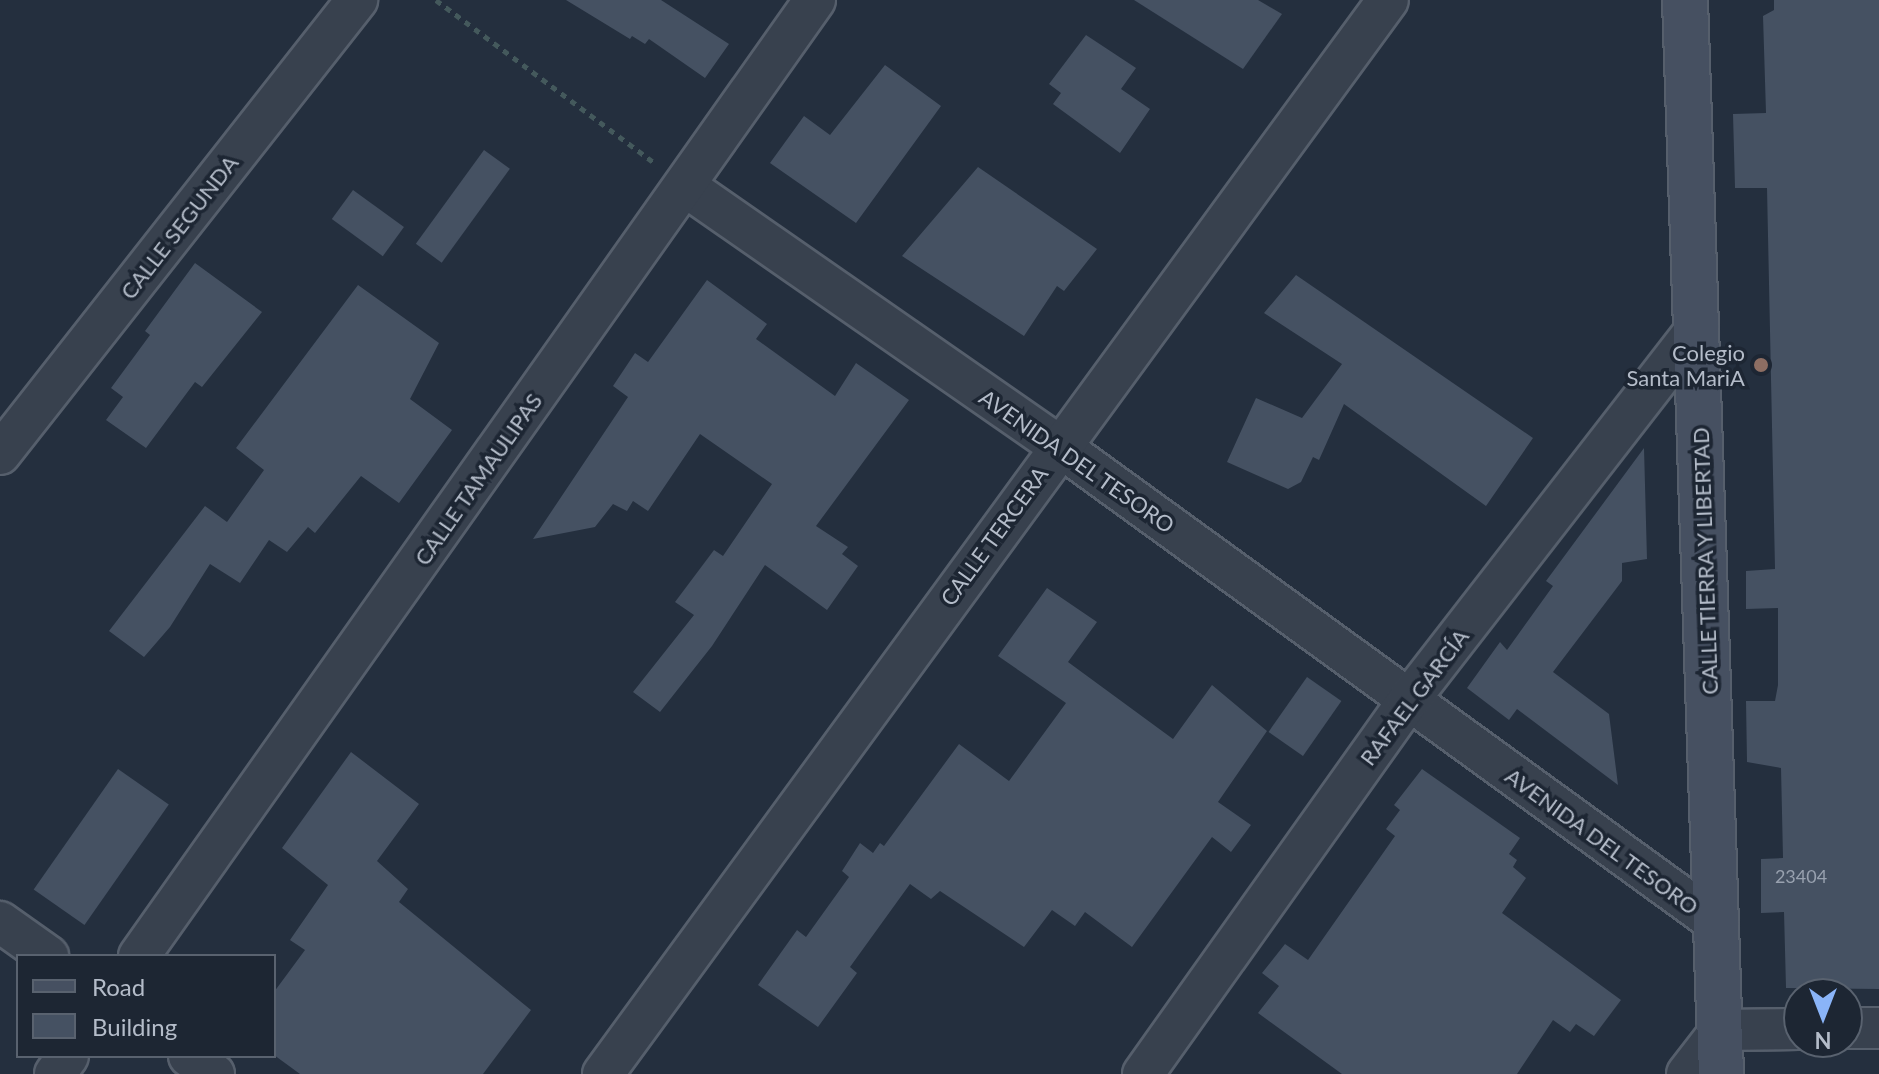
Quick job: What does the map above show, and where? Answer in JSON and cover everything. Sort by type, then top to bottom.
[{"type":"street","name":"CALLE SEGUNDA","points":[[0,454],[357,0]]},
{"type":"street","name":"CALLE TAMAULIPAS","points":[[140,954],[815,0]]},
{"type":"street","name":"CALLE TERCERA","points":[[603,1074],[1059,446],[1388,0]]},
{"type":"street","name":"CALLE TIERRA Y LIBERTAD","points":[[1685,0],[1721,1074]]},
{"type":"street","name":"AVENIDA DEL TESORO","points":[[685,186],[1059,446],[1717,923]]},
{"type":"street","name":"RAFAEL GARCÍA","points":[[1143,1074],[1408,701],[1697,328]]},
{"type":"street","points":[[0,922],[45,954]]},
{"type":"street","points":[[1687,1074],[1721,1030],[1783,1029]]},
{"type":"street","points":[[192,1058],[214,1074]]},
{"type":"path","points":[[436,0],[685,186]]},
{"type":"building","points":[[566,0],[661,0],[729,44],[705,78],[649,39],[645,44],[632,36],[630,39]]},
{"type":"building","points":[[1134,0],[1258,0],[1282,14],[1243,69]]},
{"type":"building","points":[[1774,0],[1879,0],[1879,989],[1863,989],[1863,978],[1786,978],[1784,912],[1761,913],[1761,859],[1783,858],[1781,768],[1747,762],[1746,701],[1775,701],[1778,685],[1778,608],[1746,609],[1746,571],[1775,569],[1767,188],[1735,188],[1733,114],[1766,113],[1763,16],[1774,10]]},
{"type":"building","points":[[1086,35],[1136,68],[1121,89],[1150,109],[1120,153],[1053,104],[1061,93],[1049,84]]},
{"type":"building","points":[[885,65],[941,106],[856,223],[770,163],[804,116],[830,135]]},
{"type":"building","points":[[484,150],[510,169],[442,263],[416,244]]},
{"type":"building","points":[[978,167],[1097,249],[1064,291],[1057,286],[1024,336],[902,256]]},
{"type":"building","points":[[353,190],[404,227],[383,256],[332,219]]},
{"type":"building","points":[[195,263],[262,312],[202,387],[195,382],[146,448],[106,420],[123,397],[111,388],[150,335],[145,331]]},
{"type":"building","points":[[1296,275],[1533,438],[1486,506],[1344,404],[1319,460],[1313,457],[1301,482],[1288,489],[1227,462],[1256,398],[1302,418],[1342,364],[1264,313]]},
{"type":"building","points":[[707,280],[767,324],[756,339],[835,396],[856,363],[909,400],[816,526],[848,547],[842,554],[858,566],[827,610],[765,565],[712,646],[660,712],[633,692],[694,615],[675,602],[714,550],[723,556],[772,484],[700,434],[648,511],[633,501],[627,511],[613,504],[595,527],[533,539],[628,397],[613,386],[635,353],[648,362]]},
{"type":"building","points":[[358,285],[439,343],[410,399],[452,430],[399,503],[361,476],[315,533],[308,527],[287,552],[269,540],[240,583],[210,564],[170,627],[144,657],[109,631],[205,506],[227,522],[264,470],[236,448]]},
{"type":"building","points":[[1644,448],[1647,559],[1622,563],[1622,581],[1553,672],[1609,714],[1618,785],[1517,709],[1509,720],[1467,688],[1500,642],[1507,650],[1553,586],[1546,581]]},
{"type":"building","points":[[1047,588],[1097,622],[1068,662],[1173,739],[1212,685],[1267,731],[1218,802],[1251,825],[1231,852],[1212,837],[1132,947],[1085,912],[1075,926],[1052,910],[1024,947],[940,891],[931,899],[910,884],[850,967],[857,973],[818,1027],[758,985],[797,930],[806,937],[849,877],[842,871],[860,843],[873,853],[880,843],[884,846],[959,744],[1009,781],[1066,703],[998,656]]},
{"type":"building","points":[[1307,677],[1341,701],[1303,756],[1269,732]]},
{"type":"building","points":[[351,752],[419,804],[377,861],[408,889],[399,902],[531,1010],[483,1074],[300,1074],[276,1056],[276,989],[305,950],[290,940],[328,885],[282,848]]},
{"type":"building","points":[[118,769],[169,805],[84,925],[34,889]]},
{"type":"building","points":[[1422,769],[1520,838],[1509,854],[1517,860],[1513,867],[1526,878],[1502,913],[1621,1000],[1594,1036],[1576,1024],[1570,1032],[1553,1020],[1517,1074],[1342,1074],[1258,1013],[1279,986],[1262,973],[1285,944],[1308,960],[1395,836],[1386,829],[1400,810],[1394,805]]},
{"type":"place","name":"Colegio Santa MariA","points":[[1761,365]]}]
